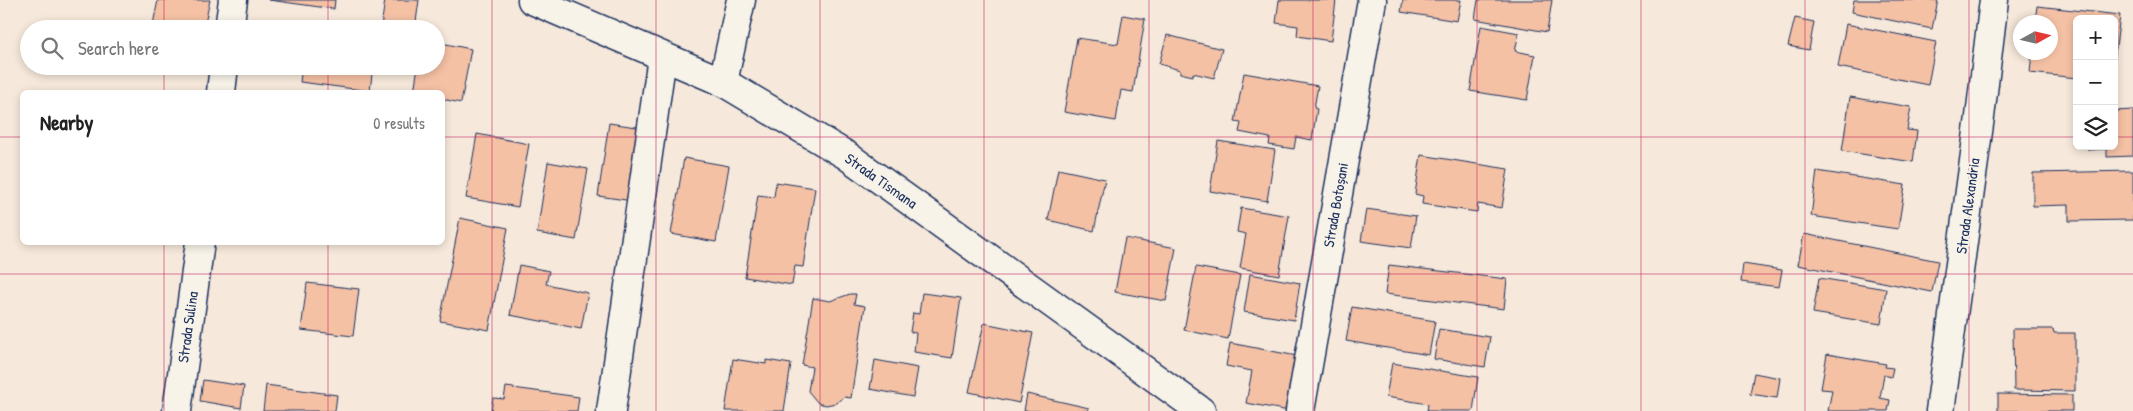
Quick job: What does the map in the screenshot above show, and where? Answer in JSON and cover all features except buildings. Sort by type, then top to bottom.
[{"type":"street","points":[[230,20],[233,0]]},
{"type":"street","name":"Strada Tismana","points":[[532,0],[723,82],[846,155],[1201,411]]},
{"type":"street","points":[[723,82],[741,0]]},
{"type":"street","name":"Strada Botoșani","points":[[1300,411],[1372,0]]},
{"type":"street","name":"Strada Alexandria","points":[[1940,411],[1994,0]]},
{"type":"street","points":[[611,411],[662,57]]},
{"type":"street","points":[[220,90],[223,75]]},
{"type":"street","name":"Strada Sulina","points":[[176,411],[200,245]]}]
